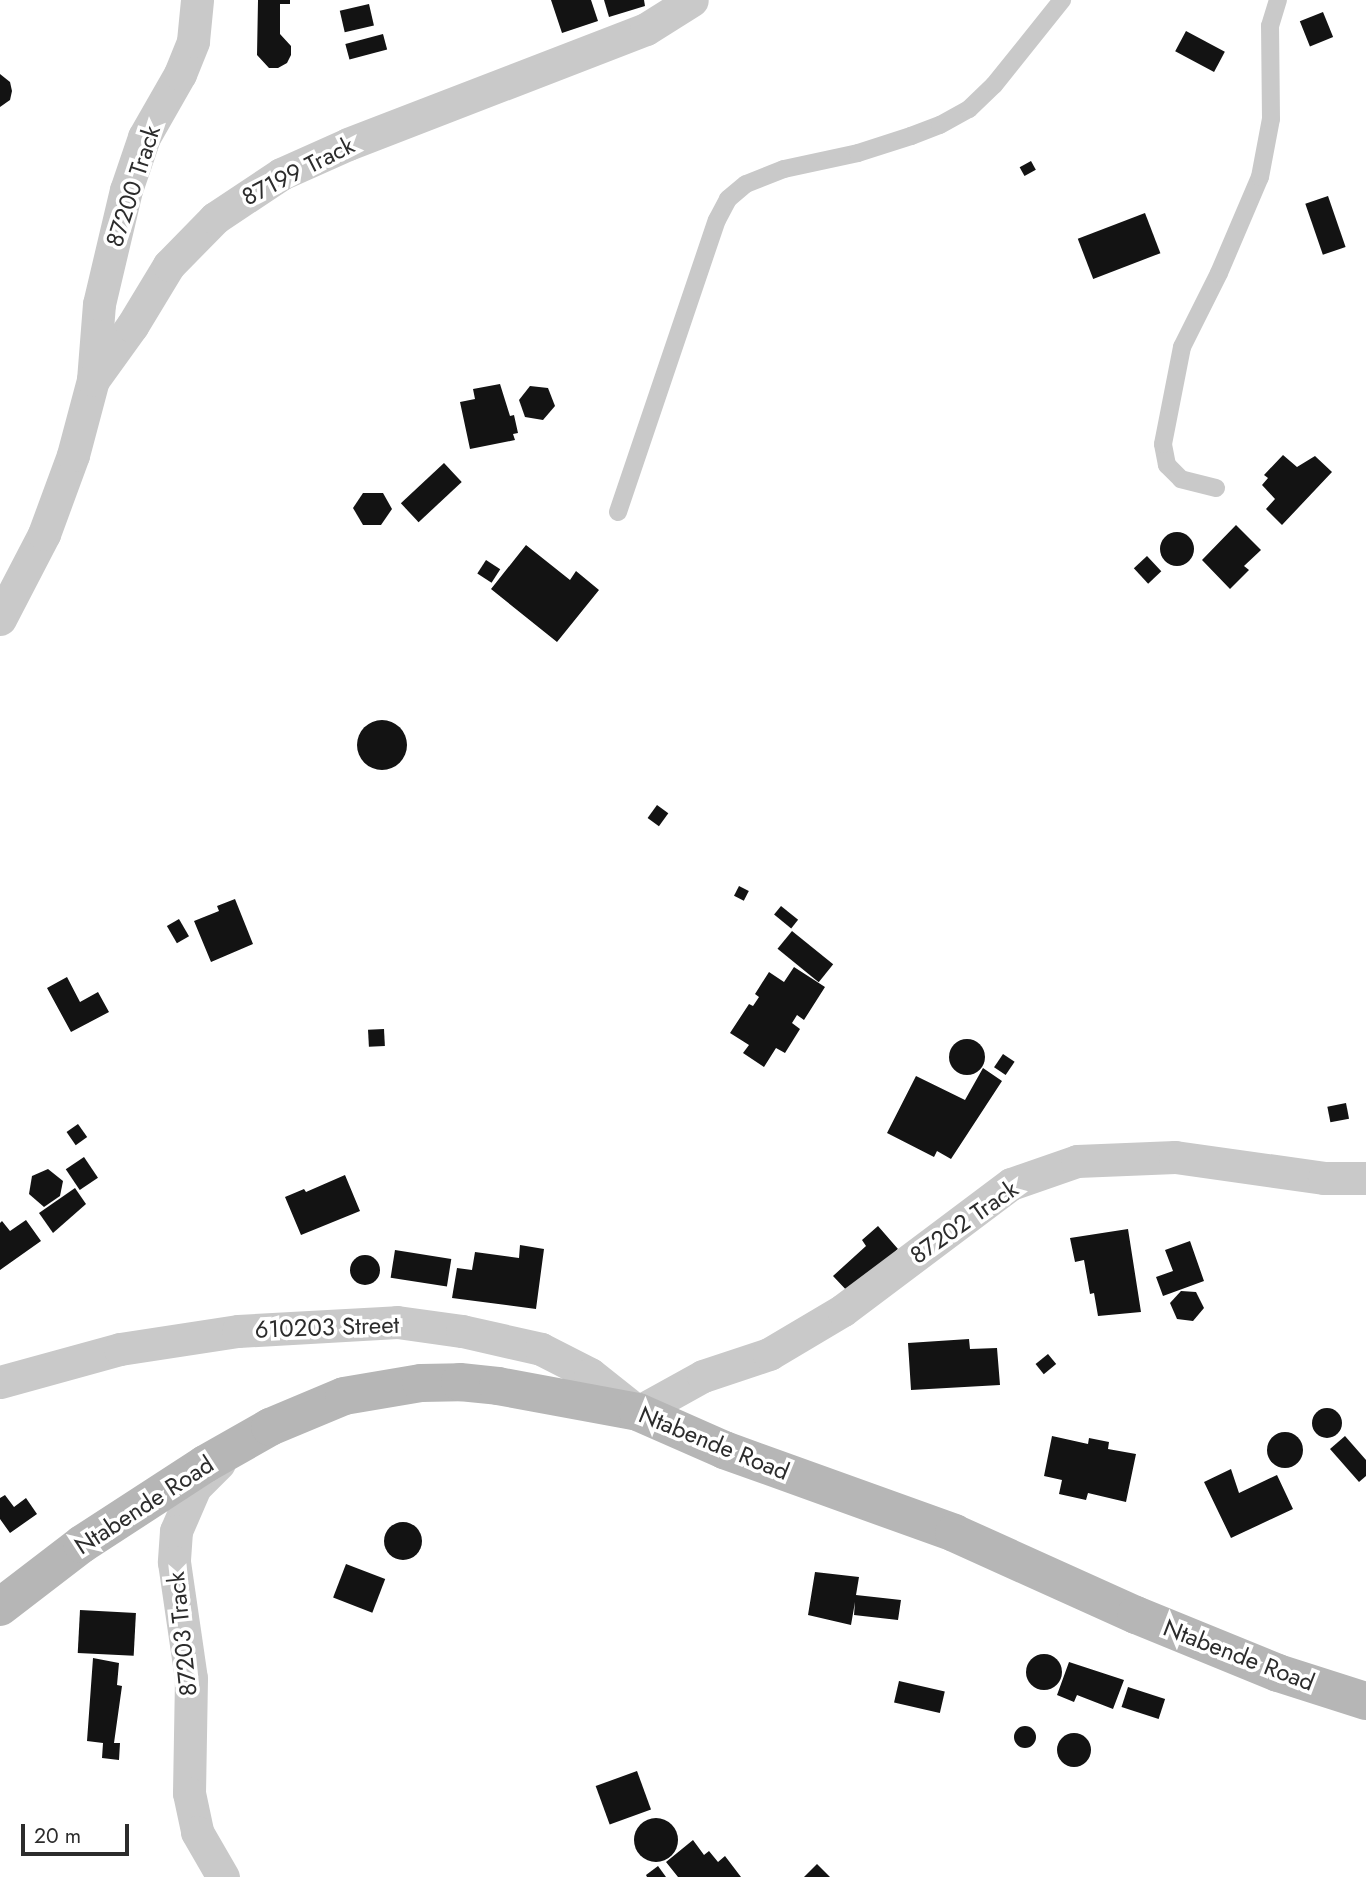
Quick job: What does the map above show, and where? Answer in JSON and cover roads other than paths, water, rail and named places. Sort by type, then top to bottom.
[{"type":"street","name":"87200 Track","points":[[93,380],[99,304],[126,190],[144,137],[180,74],[193,41],[197,0]]},
{"type":"street","name":"87199 Track","points":[[0,619],[44,534],[73,455],[93,380],[132,326],[169,265],[215,218],[281,174],[348,144],[646,29],[692,0]]},
{"type":"street","name":"87202 Track","points":[[638,1412],[703,1376],[769,1354],[843,1310],[1010,1184],[1077,1161],[1175,1157],[1324,1178],[1366,1178]]},
{"type":"street","name":"610203 Street","points":[[0,1382],[120,1349],[239,1331],[397,1322],[462,1331],[541,1349],[590,1374],[638,1412]]},
{"type":"street","name":"Ntabende Road","points":[[0,1607],[82,1544],[205,1464],[307,1409],[344,1396],[421,1383],[498,1386],[638,1412],[724,1450],[954,1533],[1136,1615],[1278,1673],[1366,1701]]},
{"type":"street","name":"87203 Track","points":[[223,1877],[197,1832],[189,1793],[191,1678],[174,1562],[176,1531],[195,1487],[236,1447]]},
{"type":"lane","points":[[618,512],[718,220],[728,199],[746,184],[783,169],[858,153],[912,136],[969,109],[995,85],[1062,0]]},
{"type":"lane","points":[[1216,488],[1181,479],[1167,465],[1163,444],[1182,347],[1219,273],[1260,177],[1271,119],[1270,26],[1278,0]]}]
